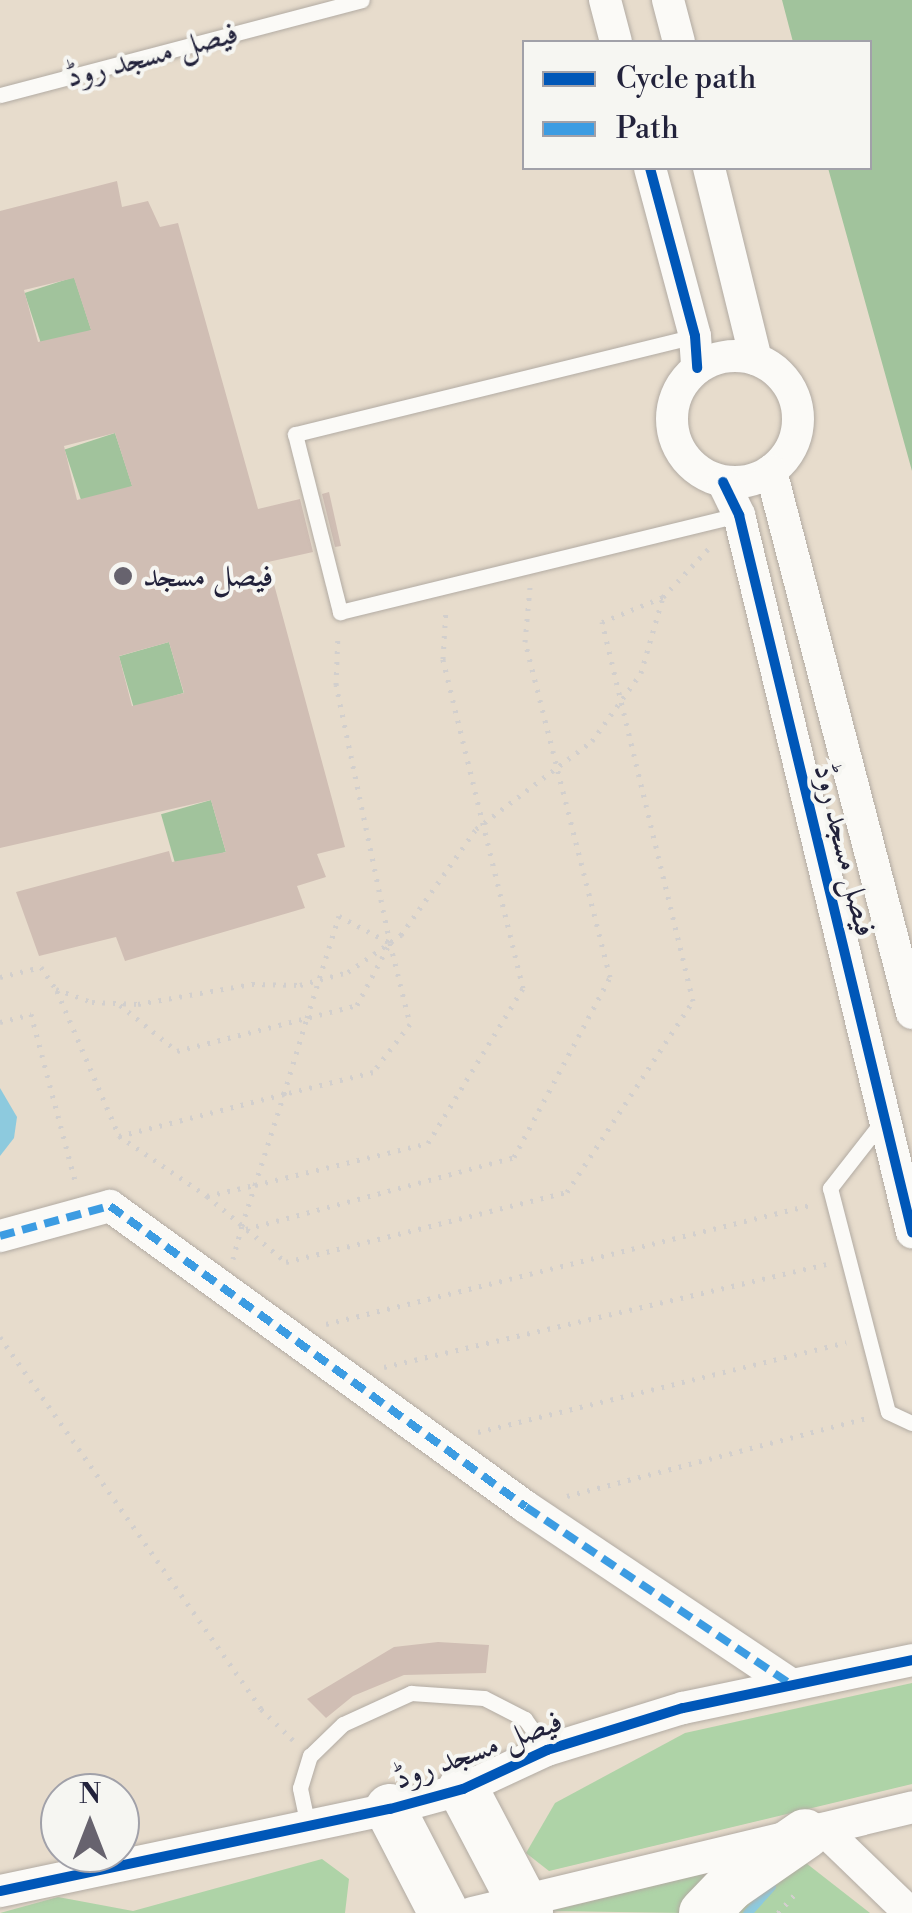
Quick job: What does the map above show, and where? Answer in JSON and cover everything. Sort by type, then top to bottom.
[{"type":"main road","points":[[464,1789],[524,1907]]},
{"type":"main road","points":[[390,1808],[444,1913]]},
{"type":"main road","points":[[704,1913],[730,1886],[814,1832]]},
{"type":"street","points":[[604,0],[615,40]]},
{"type":"street","points":[[668,0],[678,40]]},
{"type":"street","points":[[650,170],[696,352],[756,360],[788,383],[796,401],[795,440],[771,472],[723,482]]},
{"type":"street","points":[[709,170],[756,360]]},
{"type":"street","name":"فیصل مسجد روڈ","points":[[696,352],[673,402],[673,433],[687,461],[723,482],[739,516],[912,1232]]},
{"type":"street","name":"فیصل مسجد روڈ","points":[[771,472],[912,1013]]},
{"type":"street","points":[[0,1236],[97,1210],[289,1332],[526,1507],[792,1685]]},
{"type":"street","name":"فیصل مسجد روڈ","points":[[0,1891],[390,1808],[464,1789],[546,1750],[684,1708],[912,1660]]},
{"type":"street","points":[[472,1913],[524,1907],[912,1807]]},
{"type":"street","points":[[814,1832],[857,1863],[910,1913]]},
{"type":"lane","name":"فیصل مسجد روڈ","points":[[0,95],[362,0]]},
{"type":"lane","points":[[696,352],[295,434],[340,612],[739,516]]},
{"type":"lane","points":[[884,1118],[830,1188],[888,1412],[912,1423]]},
{"type":"lane","name":"فیصل مسجد روڈ","points":[[310,1756],[343,1724],[412,1693],[484,1698],[525,1719],[546,1750]]},
{"type":"lane","points":[[308,1826],[300,1788],[310,1756]]},
{"type":"path","points":[[0,976],[41,966],[56,989],[118,1136],[206,1196],[286,1262],[567,1192],[692,1001],[602,622],[663,598],[739,516]]},
{"type":"path","points":[[244,1228],[514,1157],[610,978],[525,642],[532,565]]},
{"type":"path","points":[[206,1196],[428,1143],[523,988],[443,658],[448,586]]},
{"type":"path","points":[[117,1003],[178,1050],[357,1005],[390,943],[483,824],[592,741],[640,673],[663,598]]},
{"type":"path","points":[[118,1136],[373,1072],[410,1024],[336,685],[340,612]]},
{"type":"path","points":[[233,1256],[339,916],[390,943]]},
{"type":"path","points":[[56,989],[117,1003],[319,980],[348,972],[390,943]]},
{"type":"path","points":[[0,1022],[31,1014],[97,1210]]},
{"type":"path","points":[[289,1332],[833,1200]]},
{"type":"path","points":[[347,1376],[848,1258]]},
{"type":"path","points":[[0,1336],[261,1710],[310,1756]]},
{"type":"path","points":[[438,1442],[868,1336]]},
{"type":"path","points":[[526,1507],[888,1412]]},
{"type":"path","points":[[778,1913],[810,1879],[857,1863]]},
{"type":"green space","points":[[782,0],[912,0],[912,471],[829,170],[872,170],[872,40],[792,40]]},
{"type":"green space","points":[[74,277],[91,330],[42,346],[25,293]]},
{"type":"green space","points":[[115,433],[132,486],[82,503],[65,449]]},
{"type":"green space","points":[[169,642],[184,693],[134,707],[119,656]]},
{"type":"green space","points":[[211,800],[226,852],[176,866],[161,814]]},
{"type":"green space","points":[[912,1683],[912,1784],[549,1871],[526,1853],[555,1803],[685,1733]]},
{"type":"green space","points":[[797,1856],[870,1913],[727,1913]]},
{"type":"green space","points":[[322,1859],[349,1879],[345,1913],[0,1913],[58,1897],[133,1911]]},
{"type":"green space","points":[[729,1867],[687,1913],[550,1911]]},
{"type":"water","points":[[0,1088],[17,1117],[14,1138],[0,1156]]},
{"type":"building","name":"فیصل مسجد","points":[[117,181],[122,207],[148,201],[160,227],[178,223],[258,509],[300,499],[313,552],[268,562],[345,847],[317,854],[326,877],[297,886],[305,908],[125,961],[116,937],[39,956],[16,892],[169,851],[172,862],[226,852],[211,800],[0,848],[0,211]],"holes":[[[74,278],[91,330],[38,342],[24,290]],[[115,433],[132,486],[77,500],[64,446]],[[169,642],[184,693],[132,706],[119,656]]]},
{"type":"building","points":[[329,492],[341,546],[335,547],[322,494]]},
{"type":"building","points":[[438,1642],[489,1645],[486,1673],[404,1675],[353,1696],[326,1718],[307,1699],[394,1647]]},
{"type":"waterway","points":[[747,1913],[771,1886]]},
{"type":"marked path","points":[[0,1236],[110,1206],[526,1507],[792,1685]]},
{"type":"cycle path","points":[[651,170],[695,336],[697,368]]},
{"type":"cycle path","points":[[723,482],[739,515],[912,1232]]},
{"type":"cycle path","points":[[0,1891],[390,1809],[463,1789],[547,1750],[683,1708],[912,1660]]},
{"type":"place","name":"فیصل مسجد","points":[[123,576]]}]
